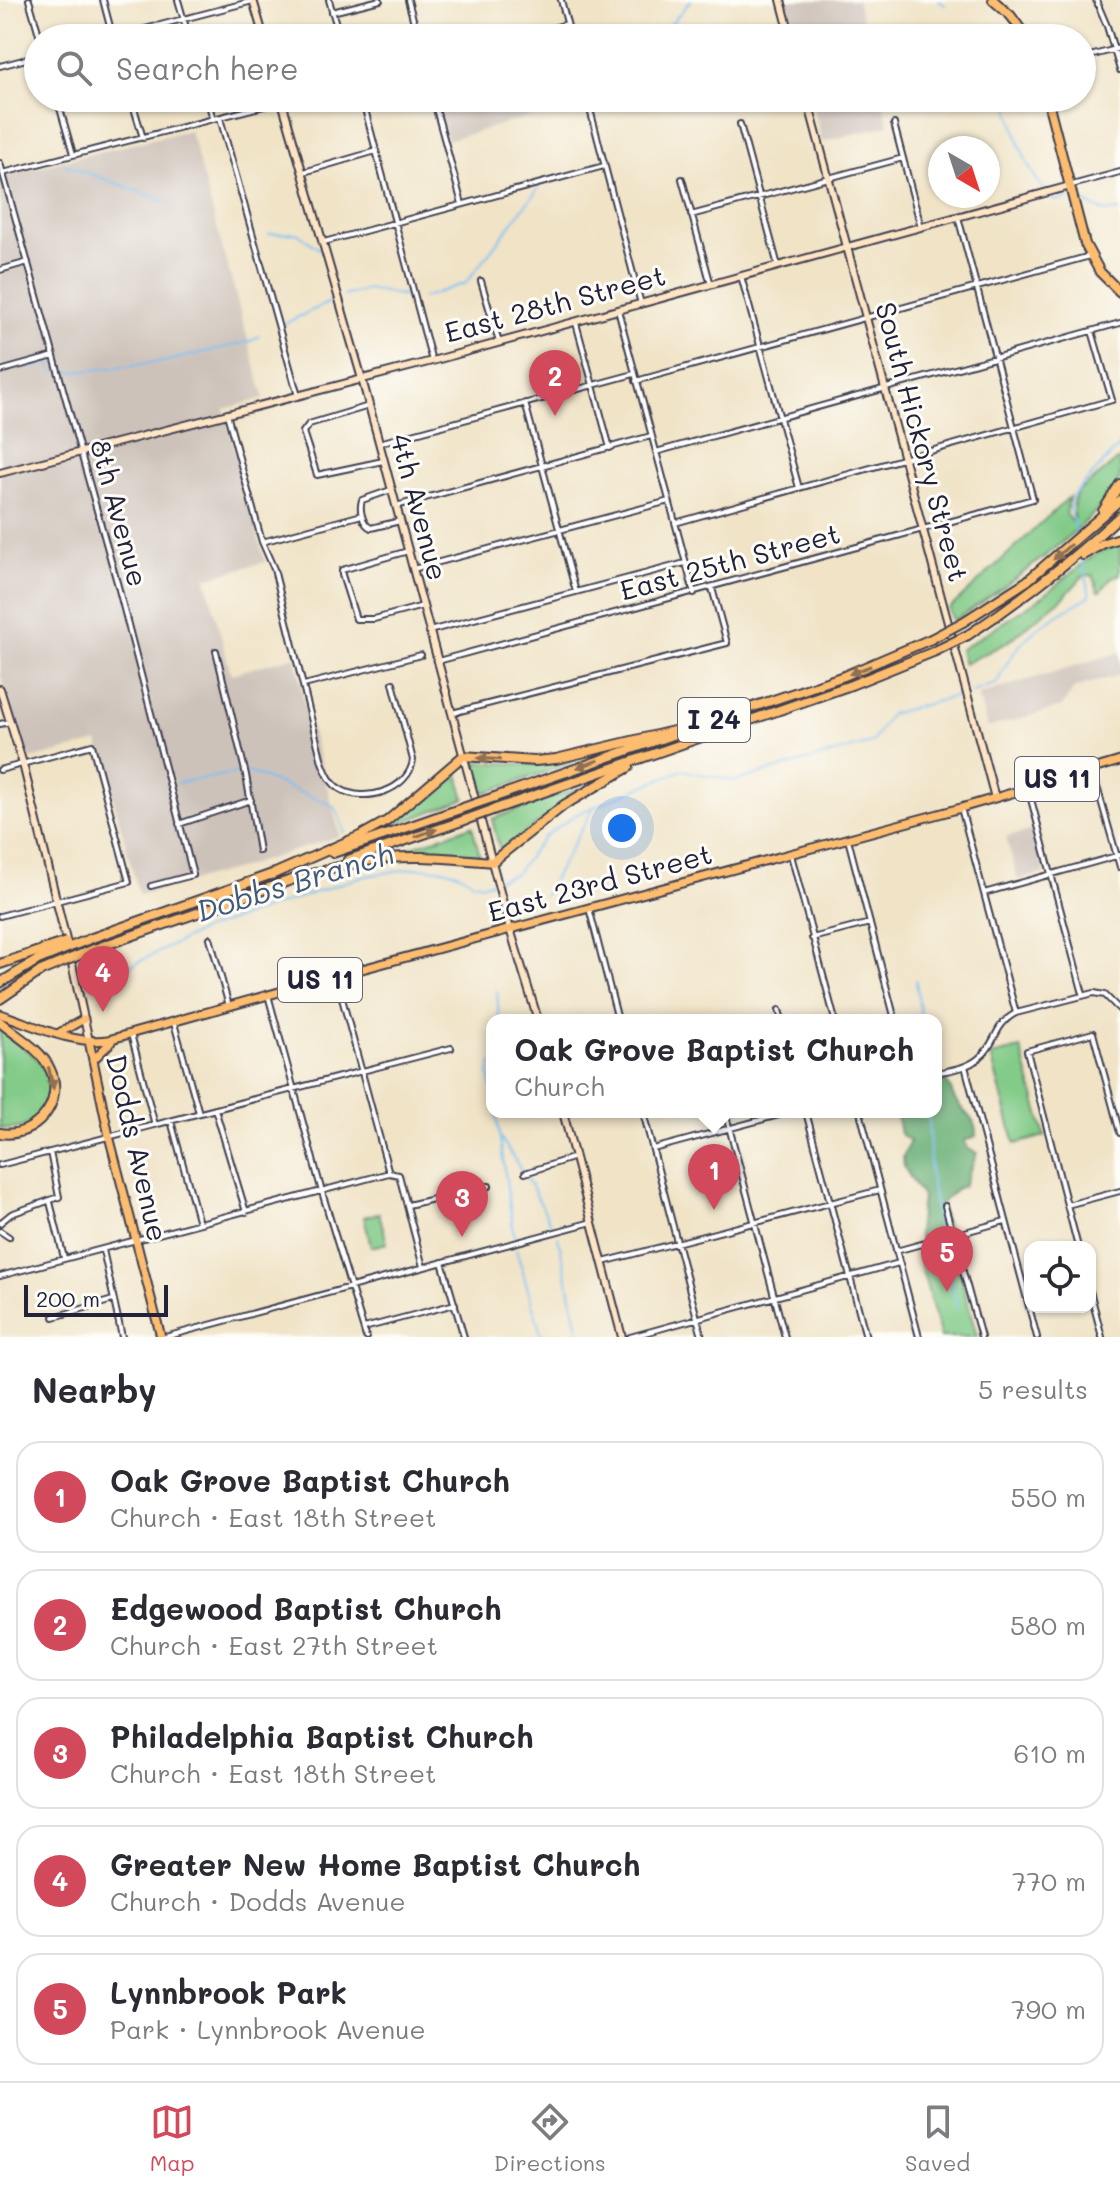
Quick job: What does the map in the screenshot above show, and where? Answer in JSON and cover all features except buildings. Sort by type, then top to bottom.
[{"type":"highway","points":[[993,0],[1017,24]]},
{"type":"highway","points":[[1051,112],[1090,256],[1100,272],[1120,292]]},
{"type":"highway","points":[[1095,523],[1120,484]]},
{"type":"highway","name":"I 24","points":[[0,983],[37,956],[91,936],[844,676],[931,639],[1027,581],[1120,500]]},
{"type":"highway","name":"I 24","points":[[0,999],[41,971],[94,949],[851,685],[933,652],[968,635],[1035,590],[1120,516]]},
{"type":"highway","points":[[1068,564],[1104,543],[1120,538]]},
{"type":"highway","points":[[271,875],[387,821],[463,756],[535,761],[556,759],[703,724]]},
{"type":"highway","points":[[294,879],[362,861],[386,858],[420,856],[492,862],[585,791],[653,755]]},
{"type":"highway","points":[[0,964],[37,956]]},
{"type":"highway","points":[[0,1022],[44,1060],[51,1070],[54,1092],[52,1103],[40,1121],[15,1133],[0,1133]]},
{"type":"main road","name":"East 23rd Street","points":[[0,1014],[89,1041],[115,1038],[791,855],[1120,761]]},
{"type":"main road","points":[[58,1034],[84,1019]]},
{"type":"main road","points":[[93,1060],[115,1038]]},
{"type":"main road","name":"Dodds Avenue","points":[[89,1041],[109,1136],[163,1337]]},
{"type":"street","points":[[29,0],[36,24]]},
{"type":"street","points":[[103,0],[109,24]]},
{"type":"street","points":[[178,0],[185,24]]},
{"type":"street","points":[[165,24],[253,0],[260,24]]},
{"type":"street","points":[[329,0],[336,24]]},
{"type":"street","points":[[332,12],[380,0]]},
{"type":"street","points":[[408,0],[414,24]]},
{"type":"street","points":[[561,0],[567,24]]},
{"type":"street","points":[[781,0],[787,24]]},
{"type":"street","points":[[1096,0],[1118,49],[1120,70]]},
{"type":"street","points":[[1096,54],[1118,49]]},
{"type":"street","points":[[0,66],[24,60]]},
{"type":"street","points":[[61,112],[73,154]]},
{"type":"street","points":[[135,112],[143,138]]},
{"type":"street","points":[[211,112],[213,119]]},
{"type":"street","points":[[1,168],[143,138],[241,112]]},
{"type":"street","name":"4th Avenue","points":[[286,112],[362,379],[510,929],[536,1014]]},
{"type":"street","points":[[366,112],[432,361]]},
{"type":"street","points":[[437,112],[462,204]]},
{"type":"street","points":[[590,112],[641,304]]},
{"type":"street","name":"South Hickory Street","points":[[811,112],[995,798]]},
{"type":"street","points":[[220,118],[298,396]]},
{"type":"street","points":[[740,124],[778,266]]},
{"type":"street","points":[[894,124],[921,227]]},
{"type":"street","points":[[304,172],[376,151]]},
{"type":"street","points":[[691,215],[903,158]]},
{"type":"street","points":[[324,242],[604,166]]},
{"type":"street","name":"8th Avenue","points":[[1,168],[81,452],[193,875],[151,886]]},
{"type":"street","name":"East 28th Street","points":[[0,473],[432,361],[1120,172]]},
{"type":"street","points":[[682,179],[711,285]]},
{"type":"street","points":[[958,217],[1013,429]]},
{"type":"street","points":[[636,381],[1090,256]]},
{"type":"street","points":[[0,270],[28,262]]},
{"type":"street","points":[[741,276],[799,488]]},
{"type":"street","points":[[481,281],[499,342]]},
{"type":"street","points":[[618,310],[694,593]]},
{"type":"street","points":[[576,321],[610,448]]},
{"type":"street","points":[[656,452],[1120,323]]},
{"type":"street","points":[[675,523],[1112,400],[1092,331]]},
{"type":"street","points":[[0,371],[54,356]]},
{"type":"street","points":[[379,443],[634,374]]},
{"type":"street","points":[[525,403],[576,592]]},
{"type":"street","points":[[369,406],[309,424],[303,432],[317,475],[383,461]]},
{"type":"street","points":[[227,414],[262,542],[274,569],[326,774],[339,789],[349,793],[371,794],[397,785],[412,770],[413,760],[393,683]]},
{"type":"street","name":"East 25th Street","points":[[438,661],[1033,499],[1013,429]]},
{"type":"street","points":[[396,506],[651,436]]},
{"type":"street","points":[[391,490],[362,500],[362,515],[367,526],[376,528],[400,521]]},
{"type":"street","points":[[413,569],[669,501]]},
{"type":"street","points":[[262,542],[362,515]]},
{"type":"street","points":[[408,551],[342,570],[345,589],[356,619],[374,619],[423,606]]},
{"type":"street","points":[[429,631],[685,563]]},
{"type":"street","points":[[452,713],[727,643],[712,588]]},
{"type":"street","points":[[216,651],[246,775],[259,851]]},
{"type":"street","points":[[304,685],[421,655]]},
{"type":"street","name":"Dodds Avenue","points":[[0,689],[23,764],[89,1041]]},
{"type":"street","points":[[0,724],[10,722]]},
{"type":"street","points":[[0,770],[92,745],[129,882],[0,916]]},
{"type":"street","points":[[1092,769],[1120,867]]},
{"type":"street","points":[[1028,787],[1083,994]]},
{"type":"street","points":[[179,824],[251,800]]},
{"type":"street","points":[[961,808],[1016,1013]]},
{"type":"street","points":[[848,839],[893,1014]]},
{"type":"street","points":[[791,855],[833,1014]]},
{"type":"street","points":[[984,893],[1118,856]]},
{"type":"street","points":[[589,908],[616,1014]]},
{"type":"street","points":[[812,938],[870,923]]},
{"type":"street","points":[[210,938],[229,1006]]},
{"type":"street","points":[[336,976],[389,1173]]},
{"type":"street","points":[[942,1072],[978,1060],[1004,1019],[1016,1013],[1083,994],[1105,995],[1120,1010]]},
{"type":"street","points":[[268,995],[366,1337]]},
{"type":"street","points":[[779,1010],[780,1014]]},
{"type":"street","points":[[174,1021],[199,1113]]},
{"type":"street","points":[[1076,1241],[1027,1051],[1093,1033],[1120,1133]]},
{"type":"street","points":[[131,1034],[155,1125]]},
{"type":"street","points":[[0,1165],[451,1048]]},
{"type":"street","points":[[965,1066],[1037,1337]]},
{"type":"street","points":[[215,1109],[246,1212]]},
{"type":"street","points":[[565,1118],[622,1337]]},
{"type":"street","points":[[645,1118],[702,1337]]},
{"type":"street","points":[[726,1118],[785,1337]]},
{"type":"street","points":[[653,1149],[767,1118]]},
{"type":"street","points":[[808,1118],[866,1337]]},
{"type":"street","points":[[862,1118],[919,1337]]},
{"type":"street","points":[[170,1120],[199,1223]]},
{"type":"street","points":[[0,1223],[11,1214],[50,1202],[60,1195],[50,1152]]},
{"type":"street","points":[[525,1173],[575,1157]]},
{"type":"street","points":[[0,1276],[389,1173],[399,1175],[423,1267]]},
{"type":"street","points":[[408,1205],[489,1186]]},
{"type":"street","points":[[601,1263],[880,1190]]},
{"type":"street","points":[[1067,1205],[1120,1191]]},
{"type":"street","points":[[50,1202],[64,1258]]},
{"type":"street","points":[[945,1206],[981,1337]]},
{"type":"street","points":[[896,1251],[1005,1221]]},
{"type":"street","points":[[163,1337],[592,1222]]},
{"type":"street","points":[[0,1231],[9,1237]]},
{"type":"street","points":[[103,1249],[122,1337]]},
{"type":"street","points":[[442,1262],[464,1337]]},
{"type":"street","points":[[630,1337],[899,1263]]},
{"type":"street","points":[[54,1317],[113,1300]]},
{"type":"street","points":[[364,1328],[455,1304]]},
{"type":"street","points":[[1096,1313],[1102,1337]]},
{"type":"shaded area","points":[[786,0],[857,0],[863,24],[792,24]]},
{"type":"shaded area","points":[[440,112],[547,112],[447,140]]},
{"type":"shaded area","points":[[814,112],[886,112],[889,125],[822,142]]},
{"type":"shaded area","points":[[190,130],[264,398],[224,409],[265,562],[206,578],[231,674],[296,656],[304,702],[340,836],[234,870],[139,895],[98,742],[26,760],[0,673],[0,173],[8,174]]},
{"type":"shaded area","points":[[1120,652],[1120,675],[1074,688],[1062,707],[987,728],[978,695]]},
{"type":"shaded area","points":[[1033,830],[1045,873],[1018,880],[1006,837]]},
{"type":"green space","points":[[1118,460],[1120,478],[1112,493],[1095,512],[1046,555],[953,621],[949,609],[1069,497],[1066,514],[1071,521],[1077,493]]},
{"type":"green space","points":[[1120,544],[1120,574],[1112,577],[1101,591],[1098,591],[1093,575],[1083,576],[1064,597],[1006,643],[964,664],[960,650],[1039,599],[1095,554]]},
{"type":"green space","points":[[571,761],[485,793],[476,762],[537,765]]},
{"type":"green space","points":[[456,768],[465,799],[392,826],[391,824]]},
{"type":"green space","points":[[592,784],[500,851],[492,819]]},
{"type":"green space","points":[[472,826],[480,856],[448,852],[387,856]]},
{"type":"green space","points":[[0,1028],[39,1061],[48,1078],[46,1106],[32,1122],[14,1129],[0,1128]]},
{"type":"green space","points":[[1021,1049],[1045,1136],[1015,1144],[991,1056]]},
{"type":"green space","points":[[942,1080],[974,1124],[976,1136],[964,1141],[968,1149],[977,1153],[964,1186],[940,1204],[948,1229],[946,1234],[924,1239],[918,1237],[922,1197],[904,1167],[903,1157],[910,1141],[900,1134],[897,1118],[942,1118]]},
{"type":"green space","points":[[379,1213],[387,1243],[371,1247],[364,1217]]},
{"type":"green space","points":[[951,1240],[977,1337],[941,1337],[916,1248]]},
{"type":"waterway","points":[[671,24],[691,0]]},
{"type":"waterway","points":[[938,0],[945,5]]},
{"type":"waterway","points":[[1011,112],[1018,140],[1036,179],[1055,201],[1069,199]]},
{"type":"waterway","points":[[66,165],[165,201]]},
{"type":"waterway","points":[[422,298],[466,283],[538,189]]},
{"type":"waterway","points":[[1076,199],[1106,212],[1120,211]]},
{"type":"waterway","points":[[269,234],[297,233],[319,249]]},
{"type":"waterway","points":[[344,296],[368,289],[410,297]]},
{"type":"waterway","points":[[284,324],[334,300]]},
{"type":"waterway","points":[[65,373],[168,361],[251,341],[259,336]]},
{"type":"waterway","points":[[28,368],[50,363],[55,373]]},
{"type":"waterway","name":"Dobbs Branch","points":[[1076,533],[1070,508],[1073,496],[1120,445]]},
{"type":"waterway","name":"Dobbs Branch","points":[[970,693],[997,683],[1014,652],[1035,630],[1090,596],[1082,559]]},
{"type":"waterway","name":"Dobbs Branch","points":[[112,975],[201,931],[360,877],[415,868],[442,869],[484,884],[515,874],[544,837],[575,815],[682,770],[735,781],[872,743],[890,714],[964,694]]},
{"type":"waterway","points":[[177,783],[241,772],[252,773],[330,804],[336,809],[345,833]]},
{"type":"waterway","points":[[544,896],[594,807]]},
{"type":"waterway","points":[[916,980],[920,1014]]},
{"type":"waterway","points":[[497,991],[499,1014]]},
{"type":"waterway","points":[[497,1118],[515,1241]]},
{"type":"waterway","points":[[929,1118],[930,1171],[939,1235]]},
{"type":"waterway","points":[[499,1135],[554,1230]]},
{"type":"waterway","points":[[558,1237],[580,1337]]},
{"type":"waterway","points":[[941,1243],[958,1309]]},
{"type":"waterway","points":[[516,1249],[542,1337]]},
{"type":"place","name":"Edgewood Baptist Church","points":[[555,416]]},
{"type":"place","name":"Greater New Home Baptist Church","points":[[103,1012]]},
{"type":"place","name":"Oak Grove Baptist Church","points":[[714,1210]]},
{"type":"place","name":"Philadelphia Baptist Church","points":[[462,1237]]},
{"type":"place","name":"Lynnbrook Park","points":[[947,1292]]}]
